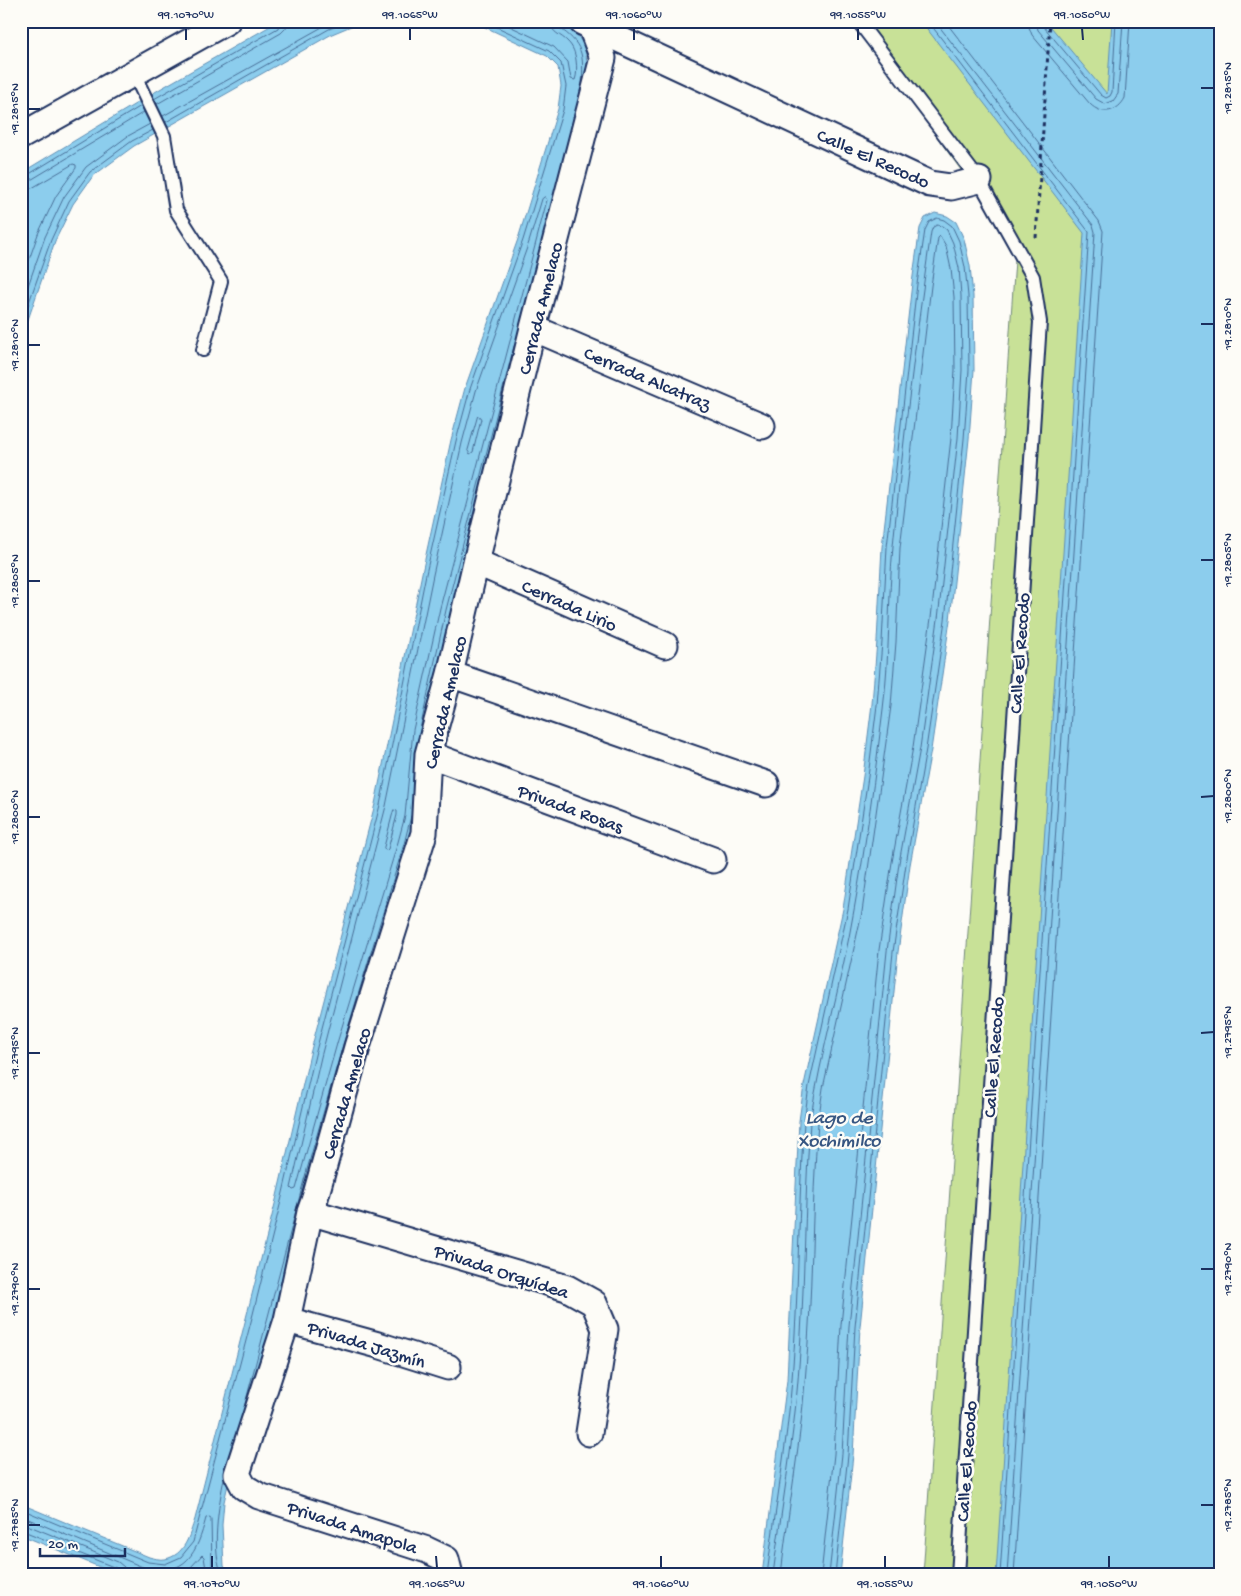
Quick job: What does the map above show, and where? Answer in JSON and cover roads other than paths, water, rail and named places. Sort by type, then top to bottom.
[{"type":"street","points":[[21,136],[139,85],[227,21]]},
{"type":"street","name":"Calle El Recodo","points":[[586,24],[930,184],[951,187],[979,180]]},
{"type":"street","name":"Cerrada Amelaco","points":[[244,1487],[237,1474],[287,1320],[310,1212],[357,1047],[424,833],[428,754],[450,674],[533,328],[600,69],[586,24]]},
{"type":"street","name":"Cerrada Alcatraz","points":[[533,328],[762,426]]},
{"type":"street","name":"Cerrada Lirio","points":[[476,562],[665,645]]},
{"type":"street","points":[[450,674],[766,784]]},
{"type":"street","name":"Privada Rosas","points":[[428,754],[713,860]]},
{"type":"street","name":"Privada Orquídea","points":[[310,1212],[567,1288],[594,1303],[605,1329],[589,1433]]},
{"type":"street","name":"Privada Jazmín","points":[[287,1320],[378,1344],[448,1367]]},
{"type":"street","name":"Privada Amapola","points":[[244,1487],[259,1496],[427,1550],[446,1559],[450,1575]]},
{"type":"lane","points":[[858,21],[979,180]]},
{"type":"lane","points":[[139,85],[164,136],[176,210],[221,281],[203,350]]},
{"type":"lane","name":"Calle El Recodo","points":[[958,1575],[1040,322],[1033,277],[979,180]]},
{"type":"water","points":[[279,21],[363,21],[332,34],[134,146],[93,176],[73,204],[55,241],[21,340],[21,173],[160,89]]},
{"type":"water","points":[[472,21],[557,21],[574,32],[583,44],[587,60],[587,80],[451,611],[431,698],[416,818],[309,1181],[247,1419],[231,1471],[224,1502],[222,1525],[224,1566],[229,1575],[119,1575],[21,1535],[21,1504],[149,1557],[159,1559],[172,1557],[182,1549],[195,1519],[277,1196],[310,1054],[375,804],[451,440],[465,388],[518,239],[558,109],[561,86],[558,67],[547,56]]},
{"type":"water","points":[[921,21],[1046,21],[1107,94],[1112,21],[1220,21],[1220,1575],[996,1575],[1084,233]]},
{"type":"water","name":"Lago de Xochimilco","points":[[935,213],[947,216],[956,222],[964,239],[970,266],[973,296],[974,370],[969,439],[950,620],[931,750],[910,865],[898,952],[860,1327],[853,1455],[840,1575],[762,1575],[787,1380],[799,1121],[804,1085],[843,909],[863,776],[872,704],[882,547],[920,228],[925,218]]}]
